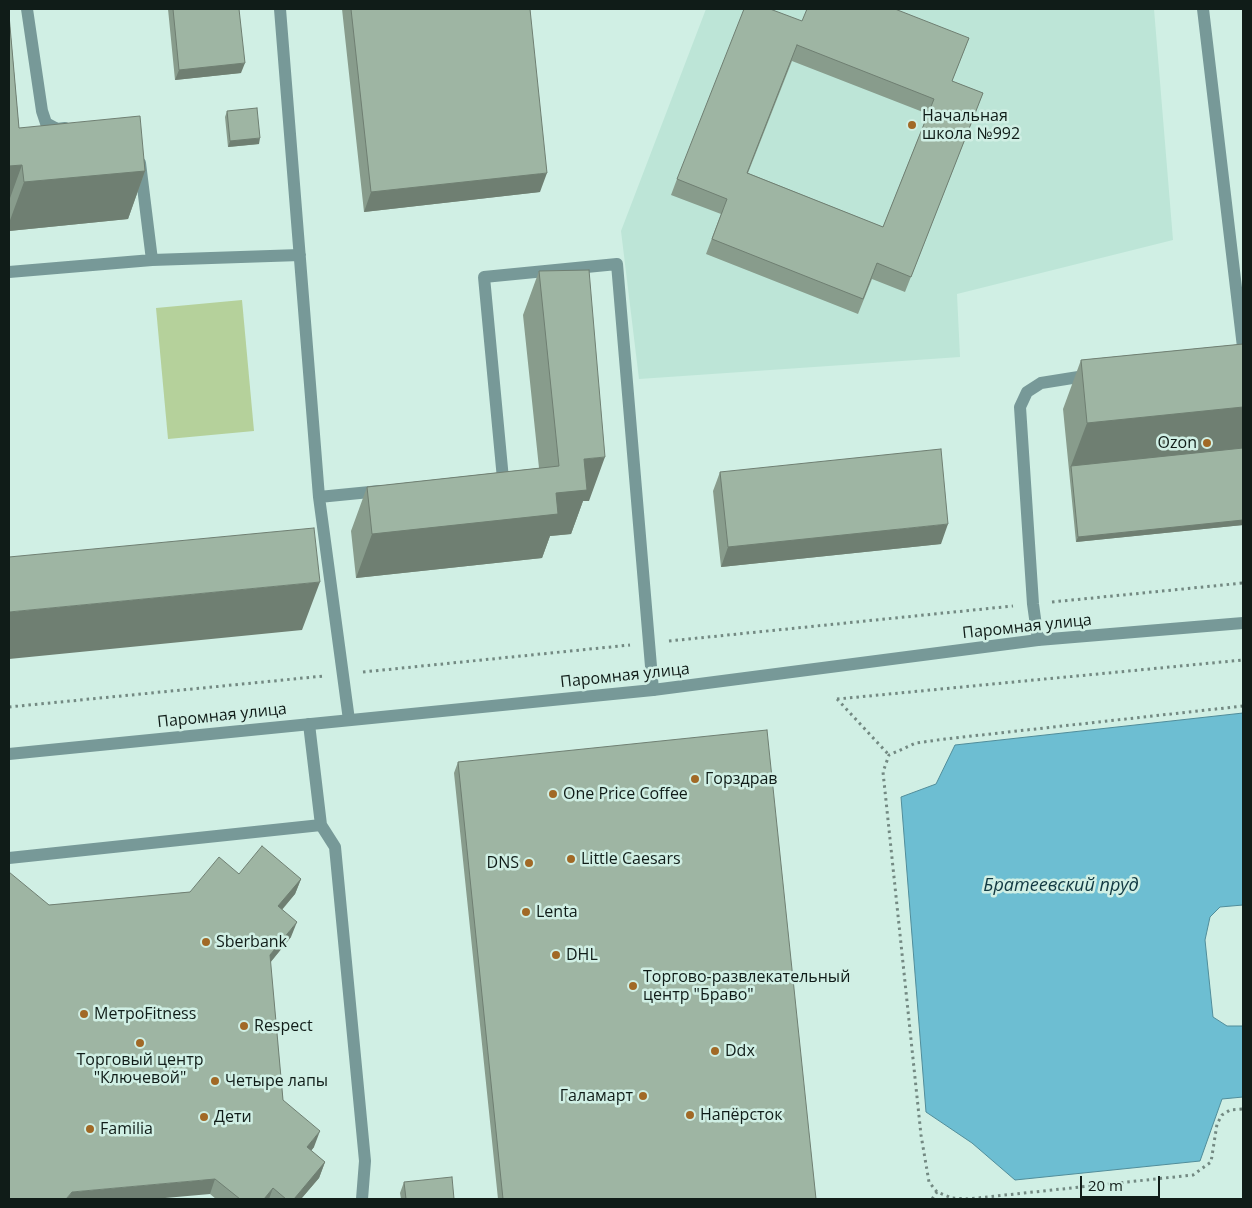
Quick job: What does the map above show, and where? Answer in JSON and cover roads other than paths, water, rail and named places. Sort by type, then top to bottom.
[{"type":"street","points":[[26,9],[42,111],[46,123],[56,129],[75,127]]},
{"type":"street","points":[[280,9],[319,497],[349,720]]},
{"type":"street","points":[[1203,9],[1240,350]]},
{"type":"street","points":[[139,153],[152,260]]},
{"type":"street","points":[[9,272],[152,260],[300,255]]},
{"type":"street","points":[[484,481],[503,479],[484,277],[617,264],[653,690]]},
{"type":"street","points":[[1038,640],[1033,604],[1020,407],[1027,392],[1041,383],[1098,374]]},
{"type":"street","points":[[319,497],[396,490]]},
{"type":"street","name":"Паромная улица","points":[[9,754],[653,690],[1038,640],[1243,623]]},
{"type":"street","points":[[309,724],[321,825],[335,847],[365,1161],[362,1199]]},
{"type":"street","points":[[9,858],[321,825]]},
{"type":"water","name":"Братеевский пруд","points":[[1243,713],[1243,905],[1220,907],[1210,917],[1205,940],[1213,1017],[1227,1026],[1243,1026],[1243,1097],[1222,1099],[1200,1161],[1015,1180],[972,1143],[926,1112],[901,797],[936,784],[955,745]]},
{"type":"place","name":"Начальная школа №992","points":[[912,125]]},
{"type":"place","name":"Ozon","points":[[1207,443]]},
{"type":"place","name":"Горздрав","points":[[695,779]]},
{"type":"place","name":"One Price Coffee","points":[[553,794]]},
{"type":"place","name":"Little Caesars","points":[[571,859]]},
{"type":"place","name":"DNS","points":[[529,863]]},
{"type":"place","name":"Lenta","points":[[526,912]]},
{"type":"place","name":"Sberbank","points":[[206,942]]},
{"type":"place","name":"DHL","points":[[556,955]]},
{"type":"place","name":"Торгово-развлекательный центр \"Браво\"","points":[[633,986]]},
{"type":"place","name":"МетроFitness","points":[[84,1014]]},
{"type":"place","name":"Respect","points":[[244,1026]]},
{"type":"place","name":"Торговый центр \"Ключевой\"","points":[[140,1043]]},
{"type":"place","name":"Ddx","points":[[715,1051]]},
{"type":"place","name":"Четыре лапы","points":[[215,1081]]},
{"type":"place","name":"Галамарт","points":[[643,1096]]},
{"type":"place","name":"Напёрсток","points":[[690,1115]]},
{"type":"place","name":"Дети","points":[[204,1117]]},
{"type":"place","name":"Familia","points":[[90,1129]]}]
